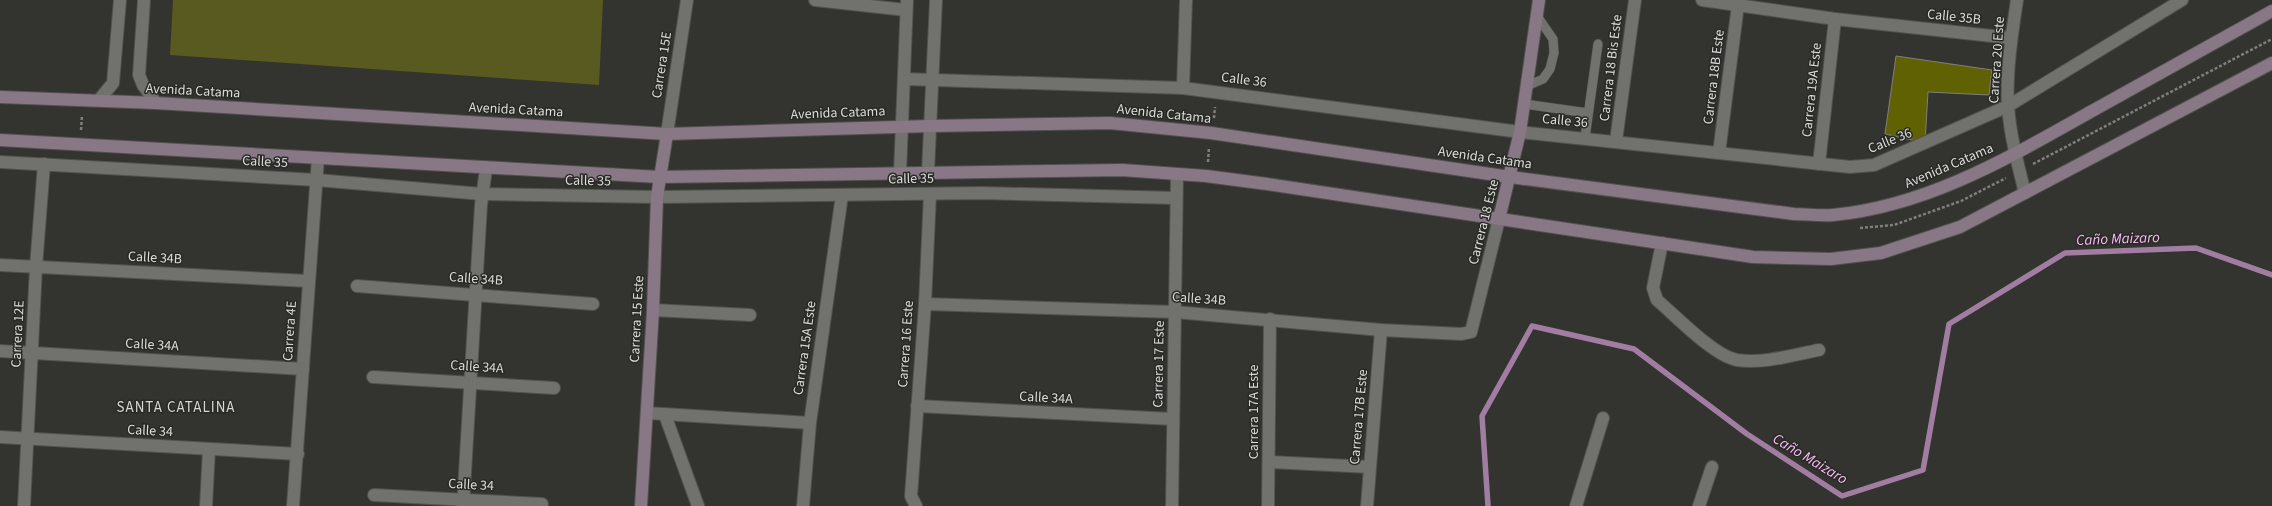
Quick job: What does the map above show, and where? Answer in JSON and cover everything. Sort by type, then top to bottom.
[{"type":"main road","name":"Carrera 18 Este","points":[[1499,220],[1520,132],[1539,0]]},
{"type":"main road","name":"Avenida Catama","points":[[0,97],[156,103],[667,134],[930,126],[1110,123],[1212,133],[1510,177],[1794,214],[1831,216],[1872,210],[1919,198],[2016,154],[2272,11]]},
{"type":"main road","points":[[0,140],[659,178],[900,172],[1122,170],[1206,176],[1267,184],[1753,257],[1831,259],[1881,253],[1960,227],[2272,63]]},
{"type":"main road","name":"Carrera 15 Este","points":[[641,506],[653,310],[657,197],[667,134]]},
{"type":"street","points":[[99,100],[113,83],[120,0]]},
{"type":"street","points":[[144,0],[139,75],[143,85],[156,103]]},
{"type":"street","name":"Carrera 15E","points":[[667,134],[687,0]]},
{"type":"street","points":[[815,0],[906,5],[900,172]]},
{"type":"street","points":[[928,172],[936,0]]},
{"type":"street","points":[[1183,88],[1186,0]]},
{"type":"street","name":"Carrera 18 Bis Este","points":[[1616,141],[1635,0]]},
{"type":"street","name":"Calle 35B","points":[[1702,0],[1738,5],[1783,6],[1835,19],[2011,38]]},
{"type":"street","name":"Carrera 20 Este","points":[[2017,0],[2011,38],[2008,106],[2016,154],[2025,193]]},
{"type":"street","name":"Calle 36","points":[[904,79],[933,78],[1183,88],[1520,132],[1850,167],[1874,165],[2008,106],[2182,0]]},
{"type":"street","name":"Carrera 18B Este","points":[[1719,153],[1738,5]]},
{"type":"street","name":"Carrera 19A Este","points":[[1819,164],[1835,19]]},
{"type":"street","name":"Carrera 4E","points":[[293,506],[298,454],[308,281],[318,158]]},
{"type":"street","name":"Calle 35","points":[[0,162],[317,180],[482,194],[657,197],[1054,194],[1176,198]]},
{"type":"street","name":"Carrera 12E","points":[[24,506],[36,266],[44,164]]},
{"type":"street","points":[[463,503],[482,194],[486,169]]},
{"type":"street","name":"Carrera 17 Este","points":[[1172,506],[1177,175]]},
{"type":"street","name":"Carrera 16 Este","points":[[914,501],[917,406],[925,304],[930,194]]},
{"type":"street","name":"Carrera 15A Este","points":[[803,506],[810,423],[842,196]]},
{"type":"street","name":"Carrera 18 Este","points":[[1471,332],[1499,220]]},
{"type":"street","points":[[1662,243],[1653,288],[1657,300],[1719,353],[1737,360],[1757,361],[1819,350]]},
{"type":"street","name":"Calle 34B","points":[[0,265],[308,281]]},
{"type":"street","name":"Calle 34B","points":[[357,286],[593,304]]},
{"type":"street","name":"Calle 34B","points":[[925,304],[1175,312],[1270,319],[1381,330],[1452,334],[1471,332]]},
{"type":"street","points":[[653,310],[750,314]]},
{"type":"street","name":"Carrera 17A Este","points":[[1268,506],[1270,462],[1270,319]]},
{"type":"street","name":"Carrera 17B Este","points":[[1367,506],[1381,330]]},
{"type":"street","name":"Calle 34A","points":[[0,351],[303,369]]},
{"type":"street","name":"Calle 34A","points":[[373,377],[470,381],[554,388]]},
{"type":"street","name":"Calle 34A","points":[[917,406],[1173,419]]},
{"type":"street","points":[[647,413],[810,423]]},
{"type":"street","points":[[665,414],[698,506]]},
{"type":"street","points":[[1576,506],[1603,418]]},
{"type":"street","name":"Calle 34","points":[[0,437],[298,454]]},
{"type":"street","points":[[206,506],[209,449]]},
{"type":"street","points":[[1270,462],[1370,467]]},
{"type":"street","points":[[1699,506],[1712,467]]},
{"type":"street","name":"Calle 34","points":[[374,495],[463,503],[542,504]]},
{"type":"lane","points":[[1527,86],[1543,79],[1550,69],[1554,53],[1554,39],[1537,16]]},
{"type":"lane","points":[[1586,138],[1598,44]]},
{"type":"lane","points":[[1524,104],[1588,114]]},
{"type":"path","points":[[1858,228],[1894,225],[1961,201],[2272,39]]},
{"type":"path","points":[[81,144],[82,112],[90,113]]},
{"type":"path","points":[[1202,144],[1217,146]]},
{"type":"shaded area","points":[[173,0],[603,0],[599,85],[170,55]]},
{"type":"building","points":[[1896,56],[1992,70],[1989,95],[1928,92],[1925,143],[1885,134]]},
{"type":"waterway","name":"Caño Maizaro","points":[[1488,506],[1482,416],[1532,326],[1634,349],[1747,434],[1842,496],[1923,470],[1949,324],[2065,253],[2196,248],[2272,275]]},
{"type":"district","name":"SANTA CATALINA","points":[[176,407]]}]
